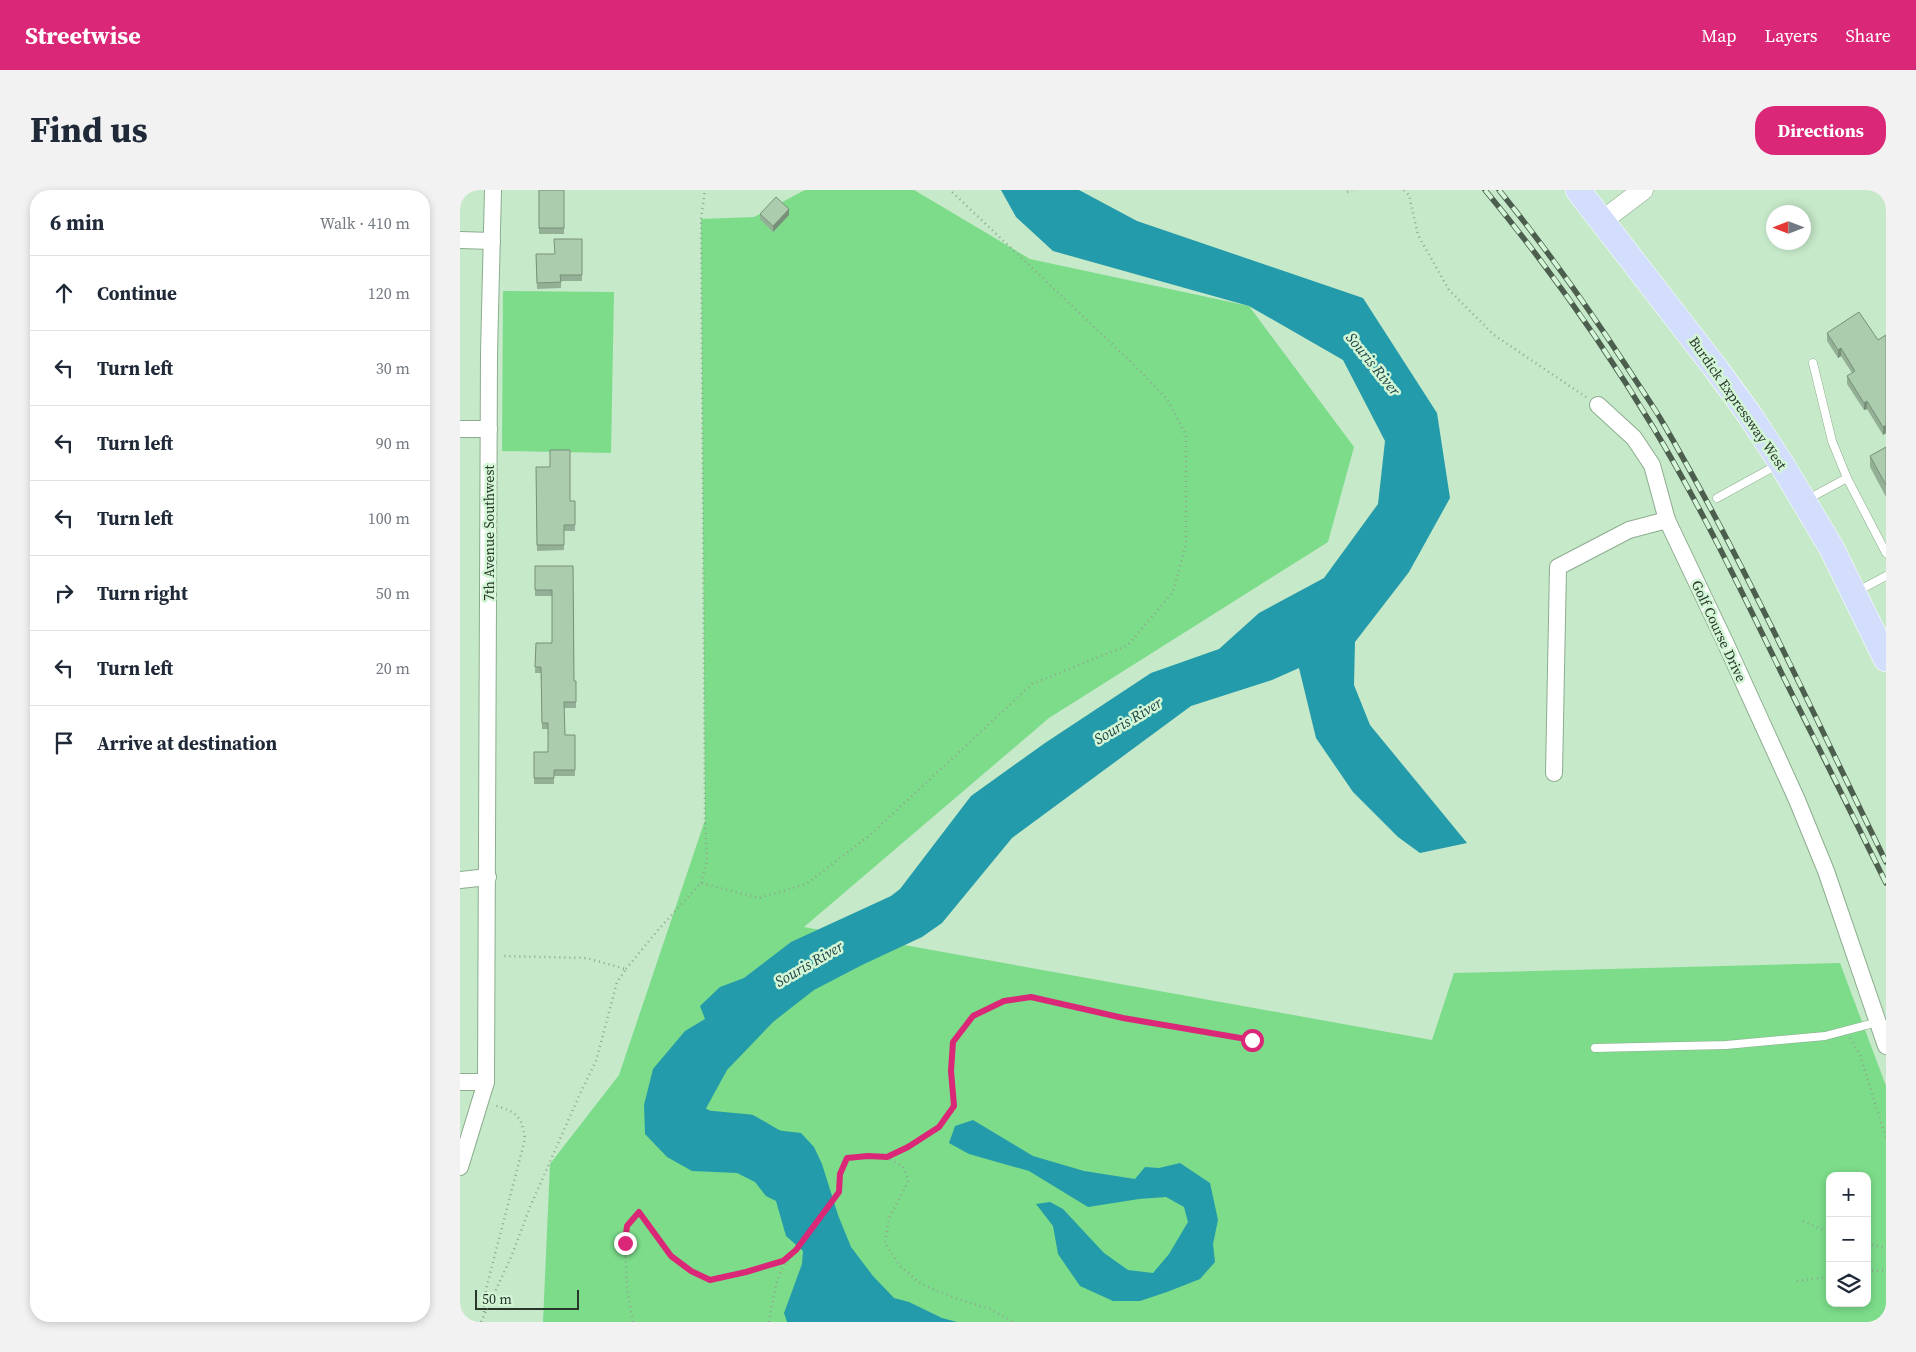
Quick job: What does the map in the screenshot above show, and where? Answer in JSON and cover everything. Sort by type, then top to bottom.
[{"type":"main road","name":"Burdick Expressway West","points":[[1578,190],[1749,414],[1781,463],[1831,547],[1886,659]]},
{"type":"street","name":"7th Avenue Southwest","points":[[460,1167],[486,1082],[489,353],[493,190]]},
{"type":"street","points":[[1602,221],[1643,190]]},
{"type":"street","points":[[460,240],[492,240]]},
{"type":"street","name":"Golf Course Drive","points":[[1598,405],[1634,438],[1652,465],[1667,520],[1797,800],[1826,871],[1886,1046]]},
{"type":"street","points":[[460,429],[489,429]]},
{"type":"street","points":[[1554,773],[1558,567],[1629,530],[1667,520]]},
{"type":"street","points":[[460,880],[488,877]]},
{"type":"street","points":[[460,1082],[486,1082]]},
{"type":"lane","points":[[1813,363],[1832,441],[1847,478],[1886,553]]},
{"type":"lane","points":[[1717,498],[1781,463]]},
{"type":"lane","points":[[1804,501],[1847,478]]},
{"type":"lane","points":[[1854,593],[1886,576]]},
{"type":"lane","points":[[1595,1048],[1726,1045],[1825,1036],[1878,1022]]},
{"type":"path","points":[[481,1322],[512,1255],[530,1207],[578,1096],[596,1061],[617,982],[658,930],[700,884],[707,861],[705,820],[701,219],[705,190]]},
{"type":"path","points":[[700,884],[759,898],[806,884],[869,836],[1032,684],[1128,644],[1172,592],[1186,544],[1186,435],[1167,399],[1131,362],[950,190]]},
{"type":"path","points":[[1347,192],[1352,190]]},
{"type":"path","points":[[1404,190],[1409,195],[1418,235],[1449,290],[1494,335],[1598,405]]},
{"type":"path","points":[[487,956],[586,958],[626,969]]},
{"type":"path","points":[[887,1157],[908,1147],[939,1127],[954,1106],[951,1071],[953,1042],[973,1016],[1004,1001],[1031,997],[1123,1018],[1252,1040]]},
{"type":"path","points":[[1845,1031],[1860,1055],[1886,1138]]},
{"type":"path","points":[[480,1102],[506,1108],[516,1114],[523,1124],[525,1140],[486,1289],[484,1316]]},
{"type":"path","points":[[769,1322],[776,1284],[782,1269],[839,1192],[840,1174],[847,1158],[868,1156],[887,1157],[902,1166],[907,1175],[908,1182],[889,1218],[884,1243],[900,1266],[921,1284],[955,1298],[990,1308],[1013,1322]]},
{"type":"path","points":[[633,1322],[627,1290],[625,1243],[627,1226],[639,1212],[671,1256],[691,1271],[710,1280],[783,1261],[796,1250]]},
{"type":"path","points":[[1803,1221],[1826,1231]]},
{"type":"path","points":[[1871,1245],[1886,1248]]},
{"type":"path","points":[[1871,1271],[1886,1270]]},
{"type":"path","points":[[1797,1281],[1826,1277]]},
{"type":"green space","points":[[805,190],[914,190],[1030,259],[1249,306],[1354,447],[1328,542],[1049,718],[804,927],[1432,1040],[1454,973],[1840,963],[1886,1086],[1886,1322],[543,1322],[550,1164],[619,1075],[705,820],[701,219],[754,217]]},
{"type":"green space","points":[[503,291],[614,292],[611,453],[502,451]]},
{"type":"water","points":[[1001,190],[1079,190],[1137,221],[1363,298],[1437,413],[1450,498],[1409,572],[1355,642],[1354,685],[1370,725],[1467,843],[1420,853],[1398,837],[1353,792],[1316,738],[1299,668],[1272,680],[1191,706],[1012,838],[942,923],[922,937],[814,990],[773,1022],[727,1070],[704,1112],[732,1125],[801,1133],[814,1147],[822,1164],[838,1215],[851,1247],[873,1276],[894,1298],[909,1302],[942,1318],[957,1322],[787,1322],[784,1313],[802,1264],[803,1251],[786,1236],[776,1201],[766,1196],[755,1182],[737,1173],[692,1171],[667,1157],[645,1134],[644,1105],[653,1069],[685,1031],[705,1019],[700,1006],[720,987],[744,978],[791,942],[891,896],[900,889],[971,796],[1045,743],[1151,673],[1219,649],[1259,613],[1324,578],[1378,504],[1385,441],[1343,360],[1249,306],[1053,251],[1016,217]]},
{"type":"water","points":[[973,1120],[1033,1156],[1084,1171],[1135,1179],[1145,1167],[1159,1168],[1180,1163],[1210,1183],[1218,1220],[1213,1244],[1215,1262],[1200,1279],[1140,1301],[1113,1301],[1080,1286],[1058,1254],[1053,1226],[1036,1204],[1050,1202],[1063,1209],[1104,1253],[1128,1270],[1153,1273],[1169,1254],[1188,1222],[1184,1207],[1166,1197],[1088,1207],[1029,1171],[969,1154],[949,1143],[955,1126]]},
{"type":"building","points":[[539,190],[564,190],[564,228],[539,228]]},
{"type":"building","points":[[776,197],[789,209],[773,226],[760,214]]},
{"type":"building","points":[[554,239],[582,239],[582,275],[560,275],[561,282],[537,283],[536,254],[555,254]]},
{"type":"building","points":[[1859,312],[1878,340],[1886,335],[1886,425],[1883,427],[1867,401],[1864,403],[1847,376],[1855,371],[1841,348],[1838,350],[1827,333]]},
{"type":"building","points":[[1886,447],[1886,485],[1870,456]]},
{"type":"building","points":[[550,450],[570,450],[570,501],[575,501],[575,525],[564,525],[564,545],[537,545],[536,467],[550,467]]},
{"type":"building","points":[[535,566],[573,566],[574,681],[576,681],[576,702],[564,702],[565,735],[575,735],[575,770],[554,770],[554,778],[534,778],[534,752],[548,752],[548,723],[542,723],[541,667],[535,667],[536,643],[552,643],[552,590],[535,590]]},
{"type":"waterway","name":"Souris River","points":[[698,1119],[707,1123],[749,1127],[780,1145]]},
{"type":"railway","points":[[1485,190],[1574,306],[1670,456],[1735,578],[1886,883]]},
{"type":"railway","points":[[1499,190],[1581,299],[1663,423],[1751,585],[1886,862]]},
{"type":"route","points":[[625,1243],[627,1226],[639,1212],[671,1256],[691,1271],[710,1280],[783,1261],[796,1250],[839,1192],[840,1174],[847,1158],[887,1157],[908,1147],[939,1127],[954,1106],[951,1071],[953,1042],[973,1016],[1004,1001],[1031,997],[1123,1018],[1252,1040]]}]
